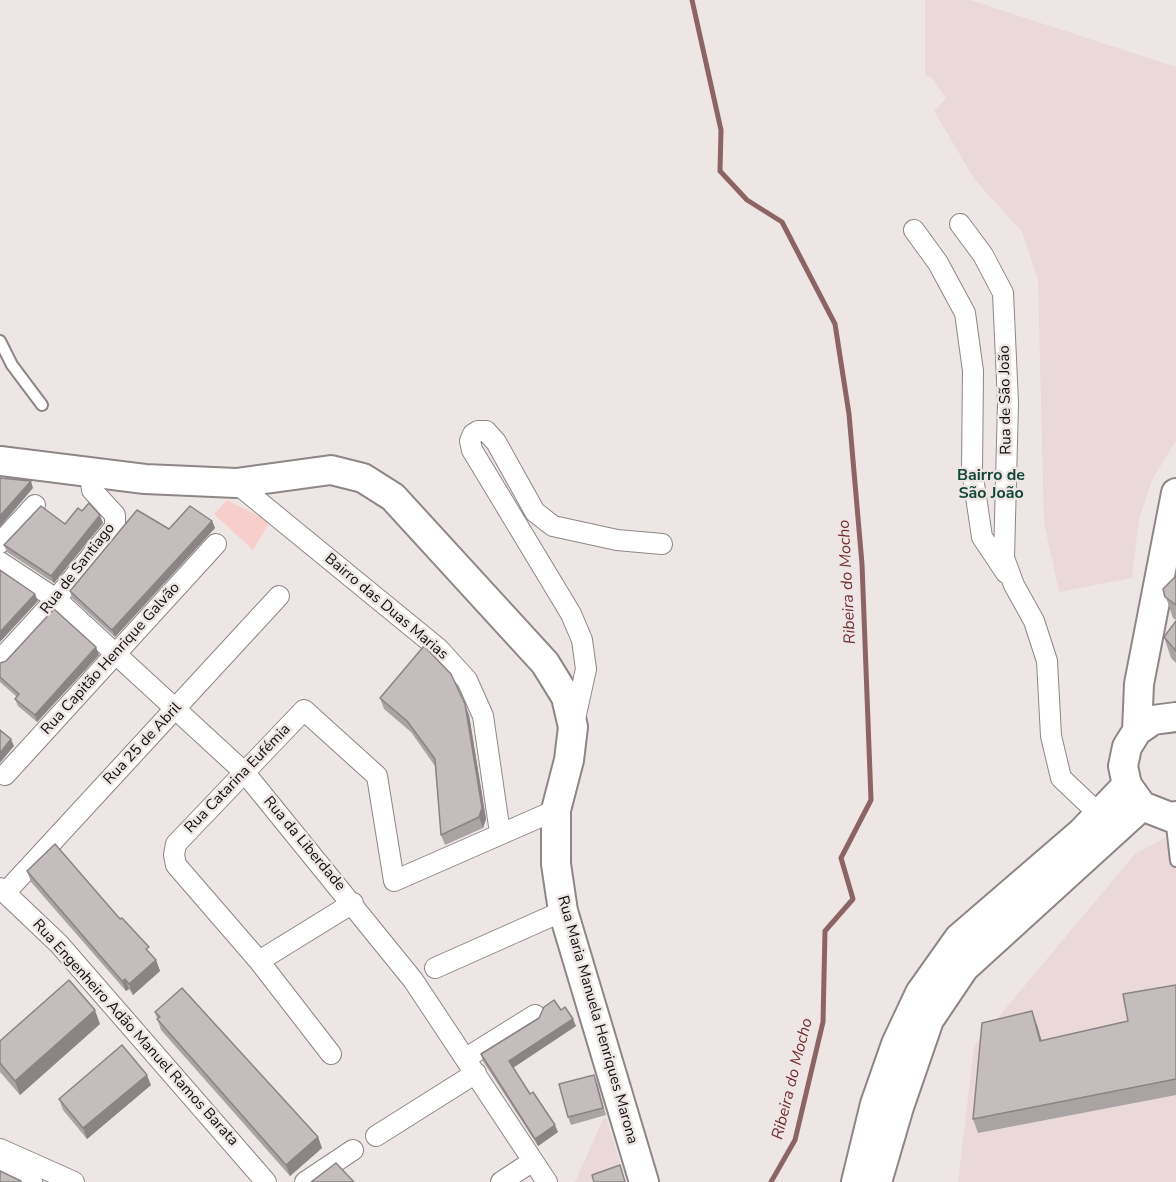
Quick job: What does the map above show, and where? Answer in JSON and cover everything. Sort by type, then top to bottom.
[{"type":"street","name":"Rua de São João","points":[[960,224],[983,255],[1003,293],[1008,403],[1005,558],[1014,585],[1034,621],[1047,661],[1051,736],[1060,778],[1099,814]]},
{"type":"street","points":[[914,230],[939,263],[965,313],[973,371],[972,470],[982,537],[1014,585]]},
{"type":"street","points":[[573,727],[586,669],[582,640],[571,614],[472,450],[470,441],[473,434],[486,431],[496,441],[535,512],[552,526],[607,538],[662,544]]},
{"type":"street","name":"Rua Maria Manuela Henriques Marona","points":[[0,461],[145,480],[236,483],[331,470],[363,478],[393,497],[545,663],[566,697],[573,727],[569,760],[556,810],[556,864],[563,911],[644,1182]]},
{"type":"street","name":"Rua de Santiago","points":[[0,660],[56,599],[115,527],[115,515],[92,490],[90,473]]},
{"type":"street","name":"Bairro das Duas Marias","points":[[236,483],[439,650],[467,680],[483,716],[500,833]]},
{"type":"street","points":[[1137,731],[1139,684],[1176,493]]},
{"type":"street","points":[[0,543],[35,504]]},
{"type":"street","name":"Rua Capitão Henrique Galvão","points":[[5,775],[216,544]]},
{"type":"street","name":"Rua da Liberdade","points":[[0,562],[56,599],[245,773],[353,903],[413,980],[547,1182]]},
{"type":"street","name":"Rua 25 de Abril","points":[[3,890],[176,709],[279,596]]},
{"type":"street","points":[[1139,684],[1156,703],[1176,716]]},
{"type":"street","name":"Rua Catarina Eufémia","points":[[331,1054],[259,961],[176,865],[174,855],[176,844],[304,710],[376,776],[394,881],[500,833]]},
{"type":"street","points":[[1173,817],[1134,796],[1123,766],[1127,747],[1137,731],[1153,720],[1176,716]]},
{"type":"street","points":[[856,1182],[875,1104],[896,1044],[920,993],[959,938],[1082,832],[1099,814],[1134,796]]},
{"type":"street","points":[[877,1182],[899,1107],[929,1020],[964,968],[1134,796]]},
{"type":"street","points":[[500,833],[556,810]]},
{"type":"street","name":"Rua Engenheiro Adão Manuel Ramos Barata","points":[[3,890],[59,944],[266,1182]]},
{"type":"street","points":[[259,961],[353,903]]},
{"type":"street","points":[[435,968],[563,911]]},
{"type":"street","points":[[376,1136],[535,1016]]},
{"type":"street","points":[[0,1149],[74,1182]]},
{"type":"street","points":[[305,1182],[353,1150]]},
{"type":"street","points":[[501,1182],[533,1161]]},
{"type":"street","points":[[0,1167],[32,1182]]},
{"type":"lane","points":[[0,341],[12,364],[42,405]]},
{"type":"lane","points":[[1173,817],[1176,861]]},
{"type":"shaded area","points":[[925,0],[970,0],[1176,67],[1176,441],[1153,478],[1139,519],[1132,578],[1059,592],[1044,523],[1038,280],[1022,232],[975,180],[934,111],[946,98],[931,77],[925,76]]},
{"type":"shaded area","points":[[227,500],[270,522],[253,550],[214,514]]},
{"type":"shaded area","points":[[1176,832],[1176,1182],[958,1182],[974,1046],[1135,854]]},
{"type":"shaded area","points":[[605,1115],[626,1182],[575,1182]]},
{"type":"building","points":[[0,478],[31,481],[0,516]]},
{"type":"building","points":[[89,503],[100,515],[51,576],[4,545],[41,506],[65,524],[78,508],[82,511]]},
{"type":"building","points":[[190,506],[212,521],[112,630],[70,591],[137,510],[169,529]]},
{"type":"building","points":[[0,570],[35,594],[0,632]]},
{"type":"building","points":[[1176,576],[1176,605],[1165,597],[1163,589]]},
{"type":"building","points":[[54,609],[96,647],[35,715],[15,699],[19,694],[0,677],[0,663],[6,661]]},
{"type":"building","points":[[1176,621],[1176,651],[1164,637]]},
{"type":"building","points":[[424,646],[451,674],[465,704],[482,808],[479,817],[441,835],[435,759],[407,721],[380,698]]},
{"type":"building","points":[[0,730],[11,739],[0,753]]},
{"type":"building","points":[[55,844],[120,919],[122,918],[149,947],[146,949],[156,960],[129,984],[125,979],[122,981],[27,871]]},
{"type":"building","points":[[69,980],[95,1010],[15,1081],[0,1063],[0,1041]]},
{"type":"building","points":[[1176,985],[1176,1079],[973,1119],[982,1023],[1032,1011],[1040,1041],[1128,1021],[1123,994]]},
{"type":"building","points":[[182,988],[318,1137],[286,1165],[157,1019],[160,1017],[155,1012]]},
{"type":"building","points":[[554,1000],[561,1010],[565,1007],[573,1019],[509,1061],[530,1094],[533,1092],[555,1125],[535,1139],[481,1054],[539,1018],[544,1007]]},
{"type":"building","points":[[122,1045],[147,1075],[83,1128],[59,1099]]},
{"type":"building","points":[[594,1075],[603,1108],[568,1117],[559,1084]]},
{"type":"building","points":[[336,1163],[354,1182],[311,1182]]},
{"type":"building","points":[[620,1165],[625,1182],[594,1182],[592,1175]]},
{"type":"building","points":[[0,1171],[21,1181],[21,1182],[0,1182]]},
{"type":"waterway","name":"Ribeira do Mocho","points":[[692,0],[721,130],[720,171],[747,200],[782,222],[835,324],[849,414],[862,564],[871,800],[841,858],[853,899],[825,931],[823,1022],[795,1140],[771,1182]]},
{"type":"district","name":"Bairro de São João","points":[[991,485]]}]
